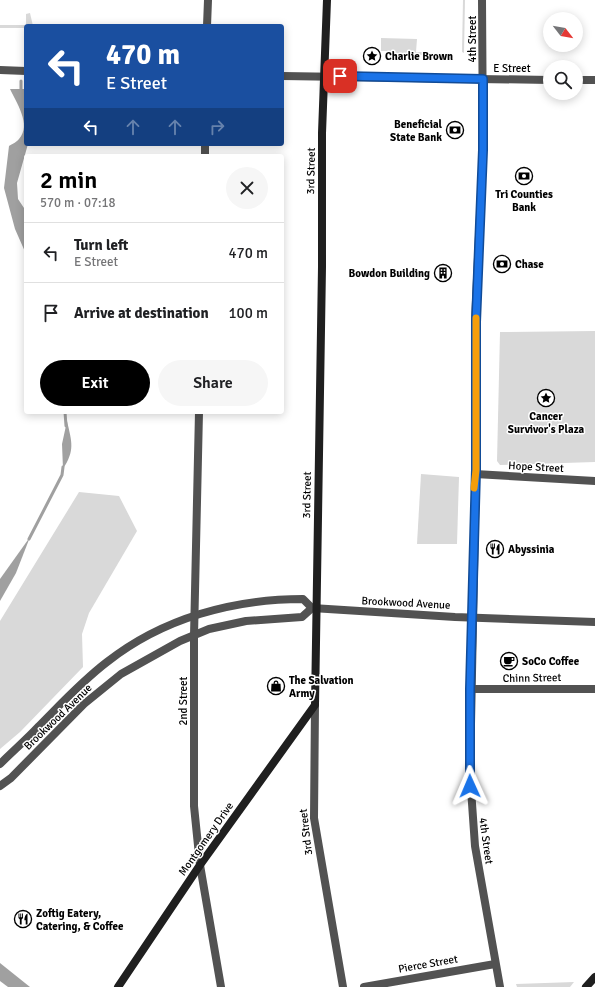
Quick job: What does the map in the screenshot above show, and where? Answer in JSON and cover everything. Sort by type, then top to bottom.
[{"type":"main road","name":"3rd Street","points":[[315,705],[314,609],[324,76],[327,0]]},
{"type":"main road","name":"Montgomery Drive","points":[[118,987],[200,865],[315,705]]},
{"type":"main road","points":[[586,987],[593,982]]},
{"type":"street","points":[[207,24],[208,0]]},
{"type":"street","name":"4th Street","points":[[482,0],[483,150],[476,322],[475,474],[470,689],[471,808],[483,893],[500,987]]},
{"type":"street","points":[[0,70],[24,71]]},
{"type":"street","name":"E Street","points":[[284,76],[543,80]]},
{"type":"street","points":[[583,80],[595,80]]},
{"type":"street","name":"2nd Street","points":[[199,414],[194,636],[194,806],[200,865],[221,987]]},
{"type":"street","name":"Hope Street","points":[[475,474],[595,481]]},
{"type":"street","name":"Brookwood Avenue","points":[[0,764],[71,692],[108,661],[136,642],[195,614],[272,599],[303,599],[314,609]]},
{"type":"street","name":"Brookwood Avenue","points":[[0,786],[17,772],[84,704],[121,674],[180,641],[209,629],[246,621],[302,617],[314,609],[595,622]]},
{"type":"street","name":"Chinn Street","points":[[470,689],[595,689]]},
{"type":"street","name":"3rd Street","points":[[315,705],[314,818],[343,987]]},
{"type":"street","name":"Pierce Street","points":[[364,987],[496,964]]},
{"type":"shaded area","points":[[463,0],[465,0],[464,53],[462,52]]},
{"type":"shaded area","points":[[30,13],[33,24],[26,24],[26,14]]},
{"type":"shaded area","points":[[0,25],[24,25],[24,28],[0,28]]},
{"type":"shaded area","points":[[381,38],[417,39],[416,52],[423,52],[423,55],[394,54],[394,51],[381,51]]},
{"type":"shaded area","points":[[10,89],[24,89],[24,127],[22,114]]},
{"type":"shaded area","points":[[24,127],[24,146],[27,146],[17,183],[18,199],[24,208],[24,249],[15,229],[4,188],[9,146],[16,142],[23,133]]},
{"type":"shaded area","points":[[595,331],[595,462],[500,465],[497,461],[500,332]]},
{"type":"shaded area","points":[[67,421],[71,451],[63,469],[62,444]]},
{"type":"shaded area","points":[[421,474],[459,477],[457,544],[417,544]]},
{"type":"shaded area","points":[[79,492],[119,496],[137,531],[89,613],[82,634],[83,667],[20,732],[0,749],[0,621]]},
{"type":"shaded area","points":[[30,537],[16,573],[0,601],[0,579]]},
{"type":"shaded area","points":[[0,963],[30,987],[8,987],[0,981]]},
{"type":"shaded area","points":[[574,982],[570,987],[517,987],[516,984]]},
{"type":"waterway","points":[[21,81],[21,92]]},
{"type":"waterway","points":[[65,414],[66,426]]},
{"type":"waterway","points":[[29,539],[62,475],[63,467]]},
{"type":"slow traffic","points":[[474,488],[476,470],[476,318]]},
{"type":"place","name":"Charlie Brown","points":[[372,56]]},
{"type":"place","name":"Beneficial State Bank","points":[[455,130]]},
{"type":"place","name":"Tri Counties Bank","points":[[524,176]]},
{"type":"place","name":"Chase","points":[[502,264]]},
{"type":"place","name":"Bowdon Building","points":[[443,273]]},
{"type":"place","name":"Cancer Survivor's Plaza","points":[[546,398]]},
{"type":"place","name":"Abyssinia","points":[[495,549]]},
{"type":"place","name":"SoCo Coffee","points":[[509,661]]},
{"type":"place","name":"The Salvation Army","points":[[276,686]]},
{"type":"place","name":"Zoftig Eatery, Catering, & Coffee","points":[[23,919]]},
{"type":"route","points":[[340,76],[365,78],[483,79],[483,150],[480,190],[475,371],[476,470],[474,487],[470,689],[470,786]]}]
